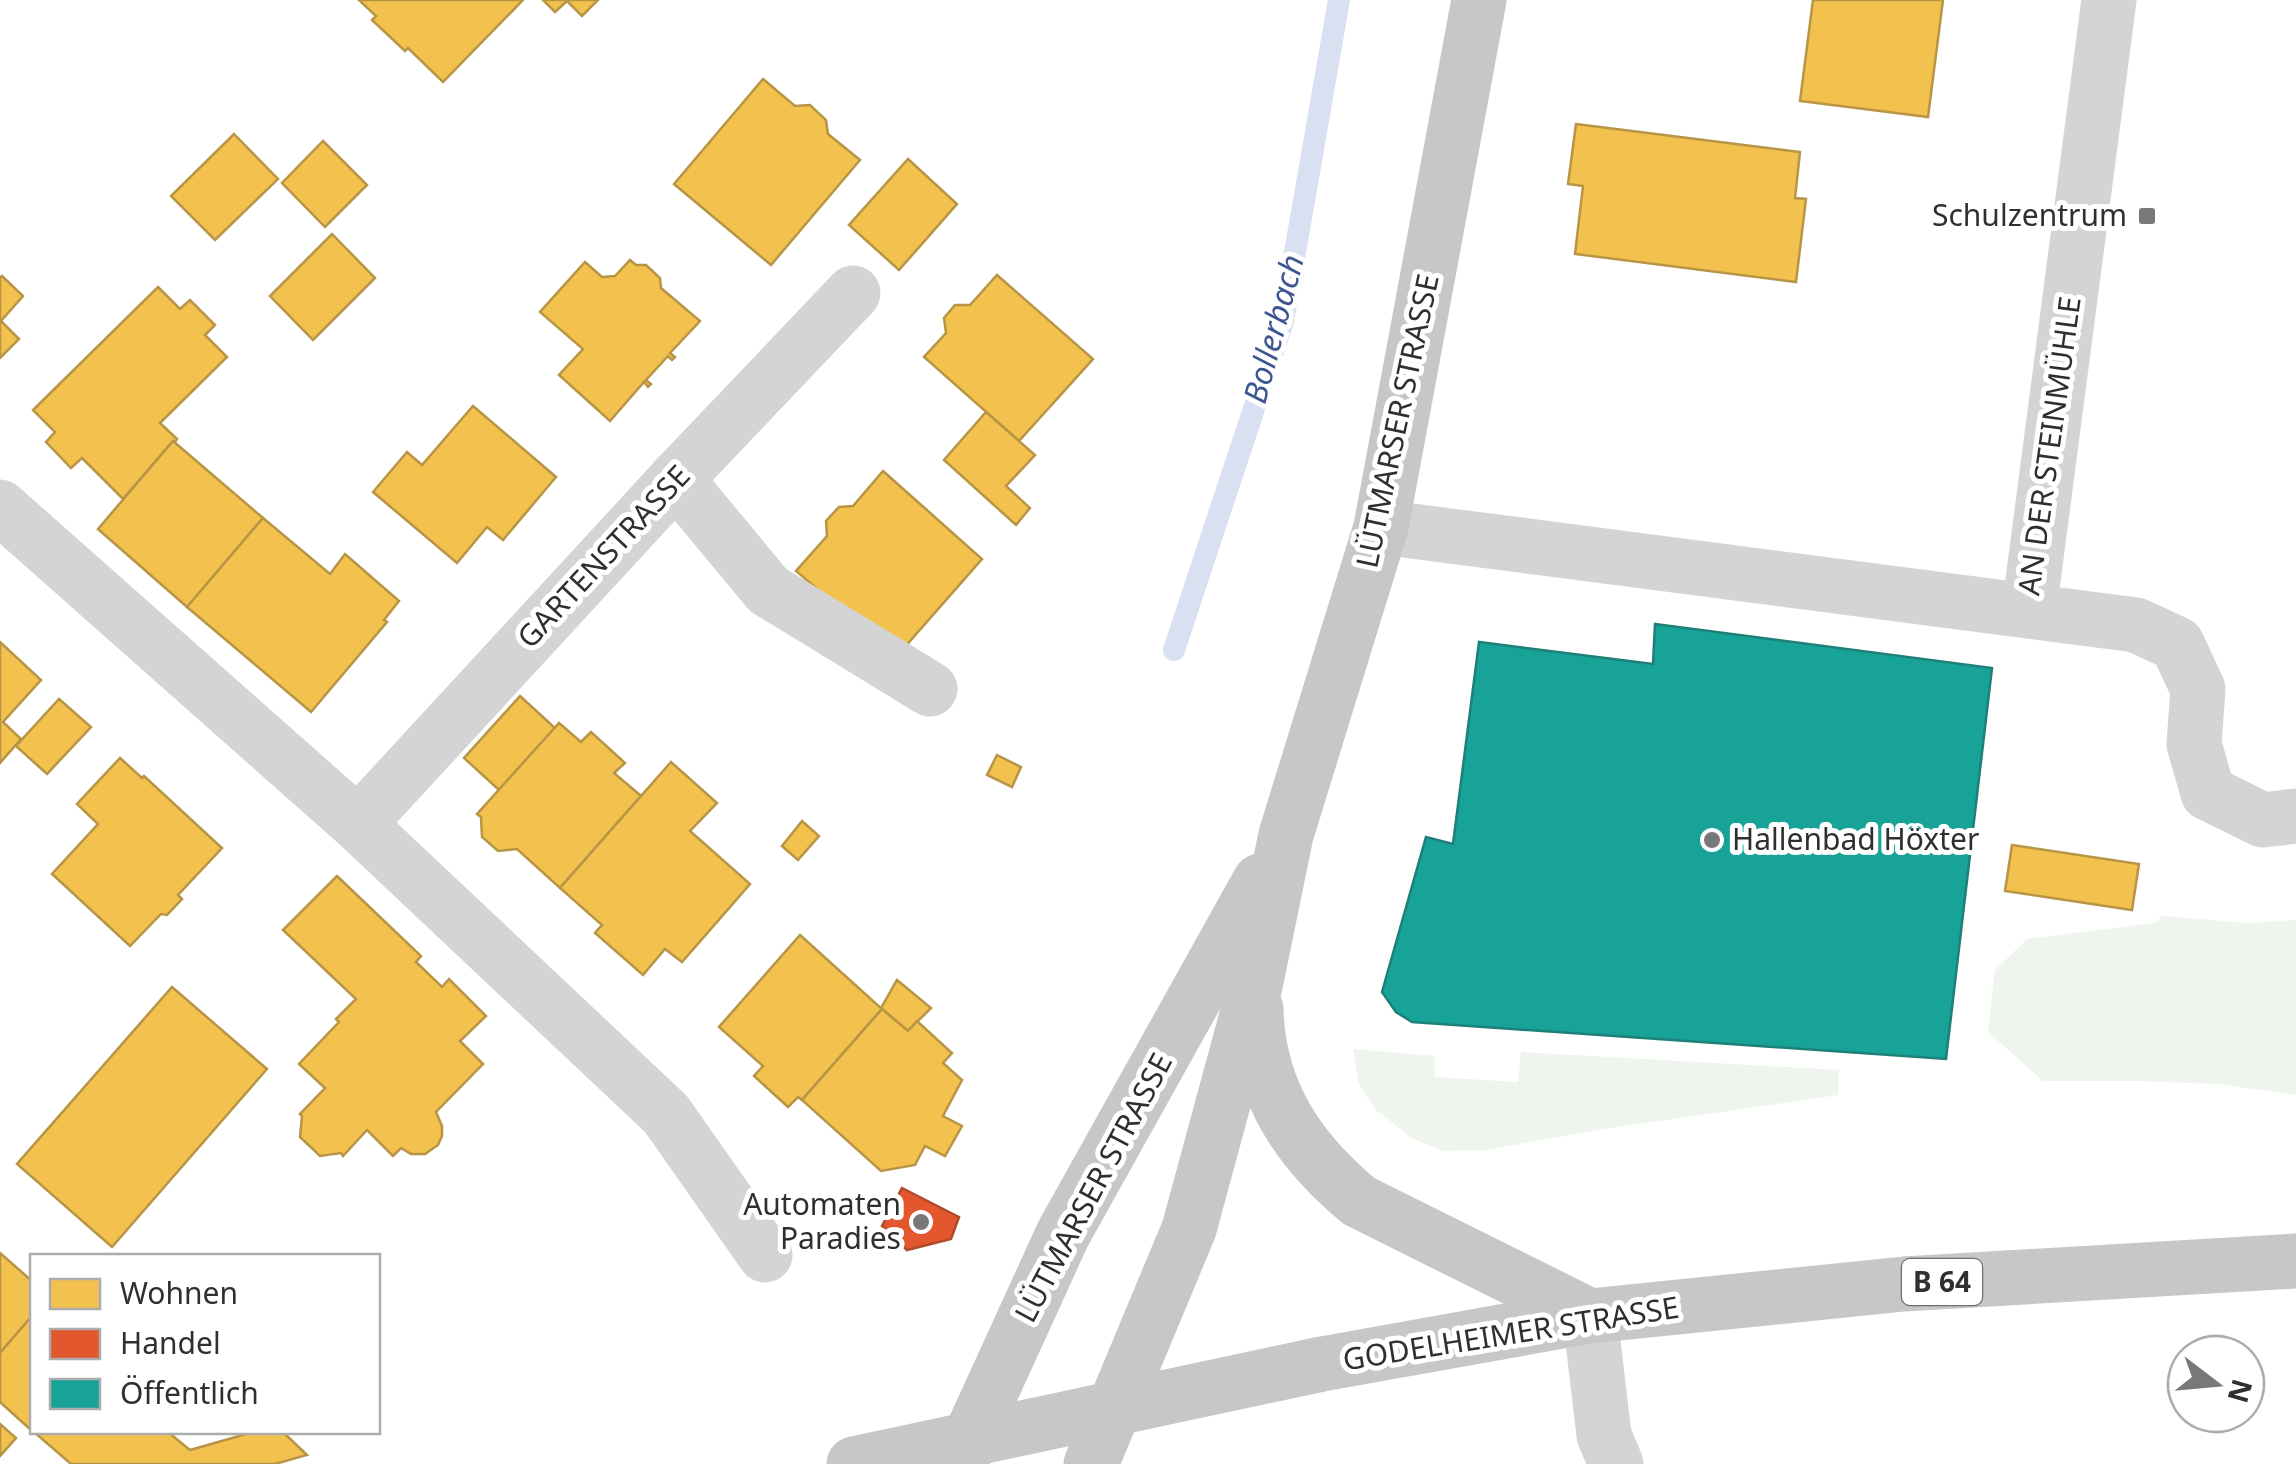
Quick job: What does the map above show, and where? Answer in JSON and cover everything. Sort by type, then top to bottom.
[{"type":"main road","name":"LÜTMARSER STRASSE","points":[[1091,1464],[1189,1228],[1255,986],[1286,835],[1382,527],[1479,0]]},
{"type":"main road","name":"LÜTMARSER STRASSE","points":[[965,1452],[1064,1234],[1286,835]]},
{"type":"main road","points":[[1255,986],[1256,1026],[1277,1104],[1297,1138],[1330,1177],[1359,1201],[1590,1316]]},
{"type":"main road","name":"GODELHEIMER STRASSE","points":[[854,1464],[965,1452],[1115,1408],[1322,1364],[1590,1316],[1904,1284],[2296,1261]]},
{"type":"street","name":"AN DER STEINMÜHLE","points":[[2109,0],[2028,611],[2136,625],[2178,644],[2198,689],[2194,744],[2208,793],[2262,820],[2296,816]]},
{"type":"street","name":"GARTENSTRASSE","points":[[358,824],[853,293]]},
{"type":"street","points":[[676,479],[768,590],[930,689]]},
{"type":"street","points":[[0,508],[358,824],[666,1114],[765,1256]]},
{"type":"street","points":[[1382,527],[2028,611]]},
{"type":"street","points":[[1590,1316],[1604,1435],[1616,1464]]},
{"type":"shaded area","points":[[2163,916],[2247,923],[2296,920],[2296,1095],[2218,1084],[2043,1081],[1988,1032],[1995,970],[2027,939],[2154,923]]},
{"type":"shaded area","points":[[1353,1049],[1435,1056],[1435,1077],[1518,1082],[1521,1052],[1839,1070],[1838,1095],[1486,1150],[1443,1151],[1412,1138],[1376,1110],[1359,1084]]},
{"type":"building: Wohnen","points":[[359,0],[523,0],[443,82],[372,20],[376,16]]},
{"type":"building: Wohnen","points":[[543,0],[598,0],[582,16],[567,1],[555,12]]},
{"type":"building: Wohnen","points":[[1813,0],[1943,0],[1928,117],[1800,101]]},
{"type":"building: Wohnen","points":[[763,79],[795,106],[810,105],[826,120],[828,134],[860,160],[771,265],[674,184]]},
{"type":"building: Wohnen","points":[[1576,124],[1800,152],[1795,198],[1806,199],[1796,282],[1575,254],[1583,186],[1568,184]]},
{"type":"building: Wohnen","points":[[234,134],[278,179],[215,240],[171,196]]},
{"type":"building: Wohnen","points":[[323,141],[367,185],[325,227],[282,183]]},
{"type":"building: Wohnen","points":[[908,159],[957,204],[899,270],[849,225]]},
{"type":"building: Wohnen","points":[[332,234],[375,278],[313,340],[270,296]]},
{"type":"building: Wohnen","points":[[630,260],[646,265],[660,278],[661,288],[700,321],[670,353],[675,357],[672,360],[668,356],[646,380],[651,384],[648,387],[644,382],[610,421],[559,375],[583,349],[540,312],[585,262],[602,277],[615,276]]},
{"type":"building: Wohnen","points":[[997,275],[1093,359],[1019,441],[924,357],[946,333],[944,318],[955,305],[970,305]]},
{"type":"building: Wohnen","points":[[0,278],[23,296],[1,321],[19,339],[0,358]]},
{"type":"building: Wohnen","points":[[158,287],[180,309],[190,300],[215,325],[205,335],[227,357],[160,423],[177,439],[123,499],[82,458],[71,468],[46,442],[55,432],[33,410]]},
{"type":"building: Wohnen","points":[[473,406],[556,477],[503,540],[487,527],[457,563],[373,492],[407,452],[422,465]]},
{"type":"building: Wohnen","points":[[986,412],[1035,455],[1006,486],[1030,508],[1016,525],[944,460]]},
{"type":"building: Wohnen","points":[[173,441],[263,518],[187,607],[98,529]]},
{"type":"building: Wohnen","points":[[883,471],[982,559],[896,657],[796,571],[827,536],[826,521],[839,507],[853,506]]},
{"type":"building: Wohnen","points":[[263,518],[330,574],[345,554],[399,601],[384,620],[387,622],[311,712],[187,607]]},
{"type":"building: Wohnen","points":[[0,642],[41,680],[3,722],[21,739],[0,763]]},
{"type":"building: Wohnen","points":[[520,696],[555,728],[499,790],[464,758]]},
{"type":"building: Wohnen","points":[[59,699],[91,727],[47,774],[16,746]]},
{"type":"building: Wohnen","points":[[559,723],[581,742],[591,732],[625,763],[614,773],[641,796],[560,888],[517,849],[498,851],[482,837],[481,817],[477,814]]},
{"type":"building: Wohnen","points":[[997,755],[1021,767],[1012,787],[987,775]]},
{"type":"building: Wohnen","points":[[120,758],[222,848],[178,895],[182,899],[167,915],[161,914],[130,946],[52,874],[98,824],[77,804]]},
{"type":"building: Wohnen","points":[[671,762],[717,803],[690,831],[750,884],[682,962],[665,949],[643,975],[595,933],[602,925],[560,888]]},
{"type":"building: Wohnen","points":[[802,821],[819,836],[798,860],[782,846]]},
{"type":"building: Wohnen","points":[[2012,845],[2139,864],[2132,910],[2005,891]]},
{"type":"building: Wohnen","points":[[337,876],[421,956],[416,962],[442,987],[449,979],[486,1016],[460,1041],[483,1064],[436,1112],[442,1136],[438,1145],[425,1154],[411,1154],[401,1148],[393,1156],[367,1130],[343,1156],[320,1156],[300,1137],[300,1114],[325,1088],[299,1064],[356,999],[283,930]]},
{"type":"building: Wohnen","points":[[800,935],[882,1009],[802,1100],[798,1097],[788,1107],[754,1076],[763,1066],[719,1027]]},
{"type":"building: Wohnen","points":[[897,980],[931,1008],[908,1031],[881,1008]]},
{"type":"building: Wohnen","points":[[172,987],[267,1069],[112,1247],[17,1164]]},
{"type":"building: Wohnen","points":[[882,1009],[908,1031],[917,1021],[952,1053],[943,1063],[962,1080],[943,1116],[962,1126],[945,1156],[925,1146],[915,1165],[881,1171],[802,1100]]},
{"type":"building: Wohnen","points":[[0,1253],[30,1279],[30,1318],[0,1353]]},
{"type":"building: Wohnen","points":[[30,1318],[30,1429],[0,1402],[0,1353]]},
{"type":"building: Wohnen","points":[[0,1424],[16,1438],[0,1456]]},
{"type":"building: Wohnen","points":[[36,1434],[170,1434],[190,1450],[246,1434],[285,1434],[307,1455],[275,1464],[71,1464]]},
{"type":"building: Handel","name":"Automaten Paradies","points":[[902,1188],[959,1217],[951,1239],[907,1250],[882,1226]]},
{"type":"building: Öffentlich","name":"Hallenbad Höxter","points":[[1655,624],[1992,668],[1946,1059],[1412,1022],[1396,1012],[1382,992],[1426,837],[1453,844],[1479,642],[1653,664]]},
{"type":"waterway","name":"Bollerbach","points":[[1174,650],[1283,321],[1339,0]]},
{"type":"place","name":"Schulzentrum","points":[[2147,216]]},
{"type":"place","name":"Hallenbad Höxter","points":[[1712,840]]},
{"type":"place","name":"Automaten Paradies","points":[[921,1222]]}]
